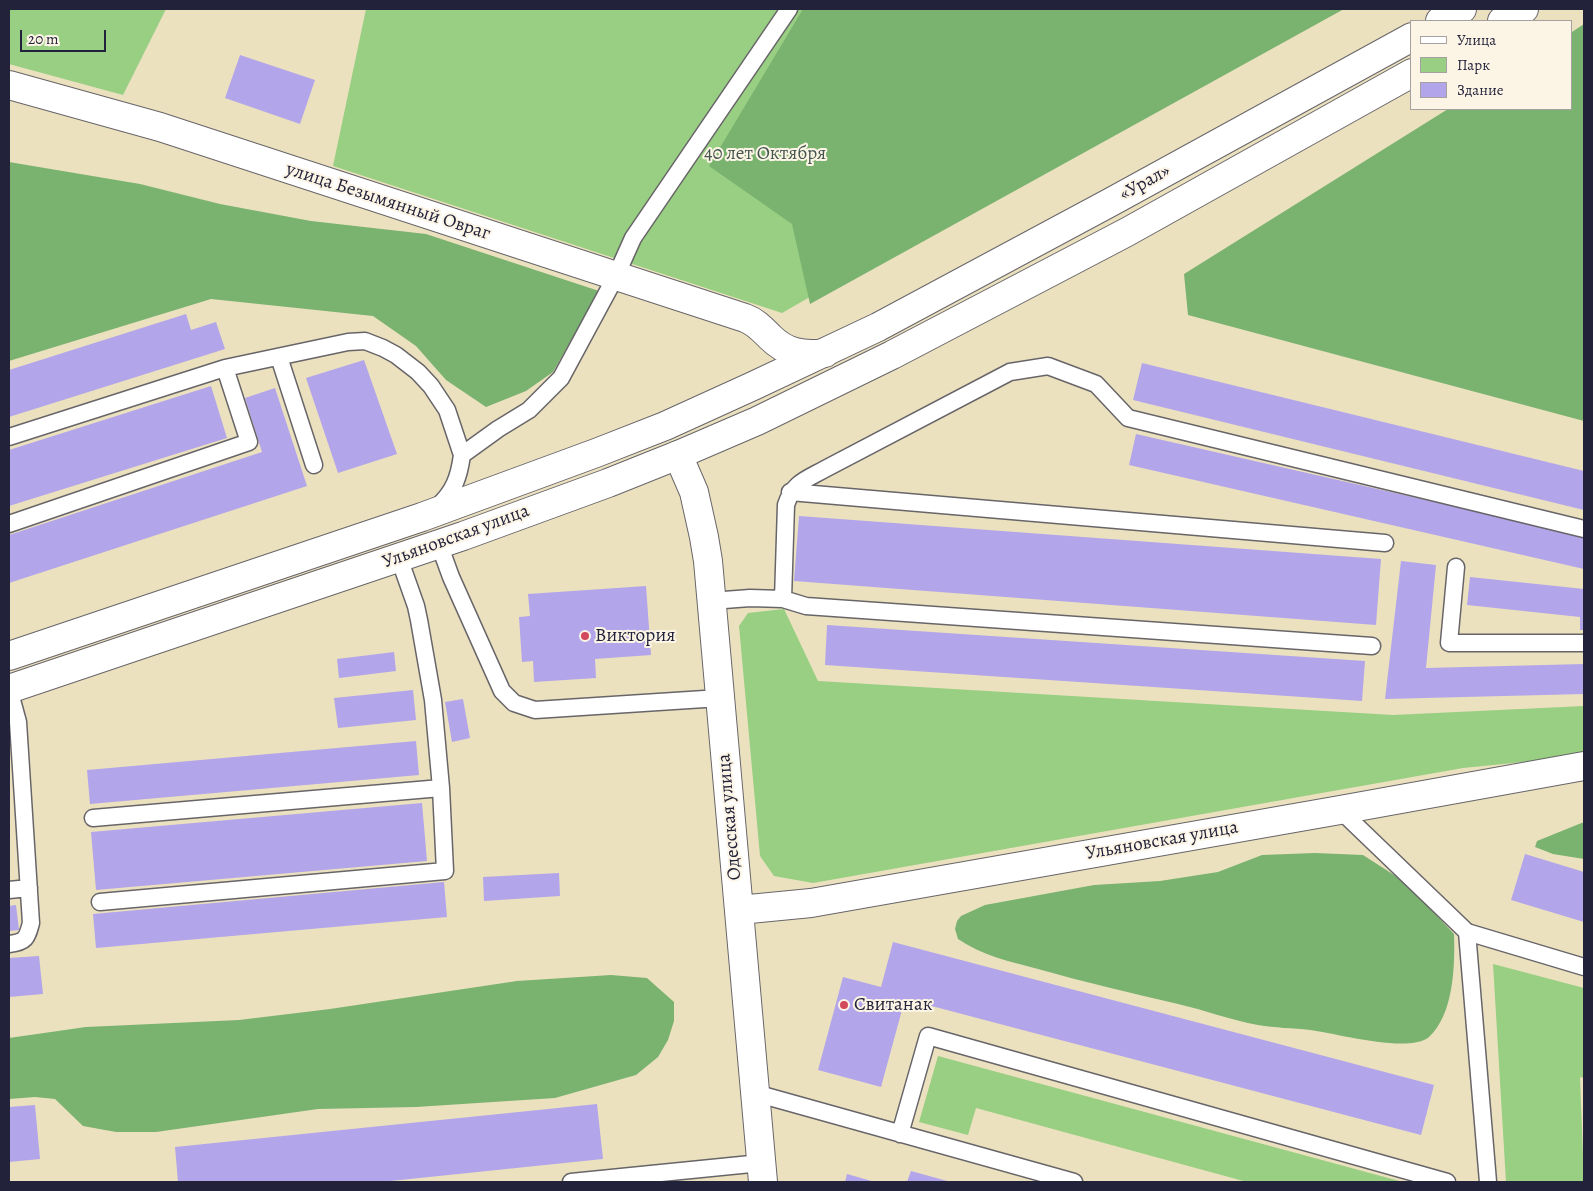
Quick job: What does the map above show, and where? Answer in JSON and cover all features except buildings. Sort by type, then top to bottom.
[{"type":"main road","points":[[1442,20],[1462,9]]},
{"type":"main road","points":[[1504,20],[1524,9]]},
{"type":"main road","name":"«Урал»","points":[[878,327],[1410,38]]},
{"type":"main road","name":"«Урал»","points":[[892,355],[1127,232],[1410,74]]},
{"type":"main road","name":"улица Безымянный Овраг","points":[[9,85],[160,127],[745,318],[754,322],[779,345],[788,350],[805,354],[824,353]]},
{"type":"main road","name":"Ульяновская улица","points":[[9,656],[422,517],[596,453],[665,426],[878,327]]},
{"type":"main road","points":[[753,386],[765,375],[770,363],[769,345],[762,329]]},
{"type":"main road","name":"Ульяновская улица","points":[[9,689],[399,558],[608,483],[757,421],[892,355]]},
{"type":"main road","name":"Одесская улица","points":[[665,426],[694,492],[700,513],[708,561],[762,1173]]},
{"type":"main road","name":"Ульяновская улица","points":[[739,910],[821,901],[1584,766]]},
{"type":"lane","points":[[422,517],[438,506],[450,494],[458,480],[461,463],[498,430],[529,410],[561,378],[616,276],[633,238],[789,9]]},
{"type":"lane","points":[[9,437],[226,368],[348,342],[365,341],[396,355],[418,372],[430,386],[447,410],[461,463],[462,483],[466,488],[478,494],[488,493]]},
{"type":"lane","points":[[279,357],[314,465]]},
{"type":"lane","points":[[783,599],[786,506],[790,492],[804,480],[824,469],[1010,372],[1048,366],[1096,384],[1128,418],[1584,529]]},
{"type":"lane","points":[[9,524],[249,442],[226,368]]},
{"type":"lane","points":[[790,492],[1385,543]]},
{"type":"lane","points":[[438,544],[502,691],[514,703],[535,710],[720,698]]},
{"type":"lane","points":[[100,902],[445,871],[432,700],[419,620],[399,558]]},
{"type":"lane","points":[[1456,567],[1448,643],[1584,643]]},
{"type":"lane","points":[[711,601],[750,598],[783,599],[806,606],[1372,646]]},
{"type":"lane","points":[[9,689],[18,722],[31,923],[27,936],[20,943],[9,944]]},
{"type":"lane","points":[[93,818],[440,788]]},
{"type":"lane","points":[[1340,810],[1467,932],[1584,967]]},
{"type":"lane","points":[[9,890],[29,888]]},
{"type":"lane","points":[[1467,932],[1488,1182]]},
{"type":"lane","points":[[900,1134],[928,1036],[1447,1182]]},
{"type":"lane","points":[[755,1093],[1074,1182]]},
{"type":"lane","points":[[571,1182],[762,1173]]},
{"type":"green space","points":[[9,9],[166,9],[123,95],[9,64]]},
{"type":"green space","name":"40 лет Октября","points":[[366,9],[1313,9],[782,313],[333,166]]},
{"type":"green space","points":[[803,9],[1344,9],[810,304],[792,224],[709,166]]},
{"type":"green space","points":[[1584,24],[1584,421],[1188,315],[1184,274],[1446,110],[1573,110],[1573,31]]},
{"type":"green space","points":[[9,162],[140,184],[220,204],[311,221],[426,234],[599,291],[553,372],[526,391],[486,407],[446,380],[416,346],[373,316],[211,299],[9,361]]},
{"type":"green space","points":[[784,609],[818,681],[1393,715],[1584,706],[1584,756],[1463,768],[813,883],[774,876],[760,856],[739,626],[748,613]]},
{"type":"green space","points":[[1584,822],[1584,859],[1553,854],[1535,847],[1537,841]]},
{"type":"green space","points":[[1315,853],[1363,855],[1405,882],[1454,934],[1453,974],[1448,1002],[1444,1016],[1429,1037],[1419,1042],[1405,1044],[1389,1043],[1310,1030],[1248,1023],[1188,1006],[1017,964],[967,945],[958,939],[955,929],[957,921],[961,916],[985,905],[1094,885],[1160,881],[1218,872],[1262,855]]},
{"type":"green space","points":[[1493,964],[1584,988],[1584,1078],[1580,1077],[1584,1182],[1506,1182]]},
{"type":"green space","points":[[611,975],[647,978],[674,1002],[674,1021],[668,1040],[658,1057],[636,1075],[555,1098],[416,1107],[318,1109],[156,1132],[116,1132],[83,1126],[55,1099],[35,1097],[9,1099],[9,1038],[86,1027],[239,1020],[330,1009],[517,981]]},
{"type":"green space","points":[[938,1056],[1403,1182],[1247,1182],[976,1108],[968,1135],[919,1122]]},
{"type":"place","name":"Виктория","points":[[585,636]]},
{"type":"place","name":"Свитанак","points":[[844,1005]]}]
